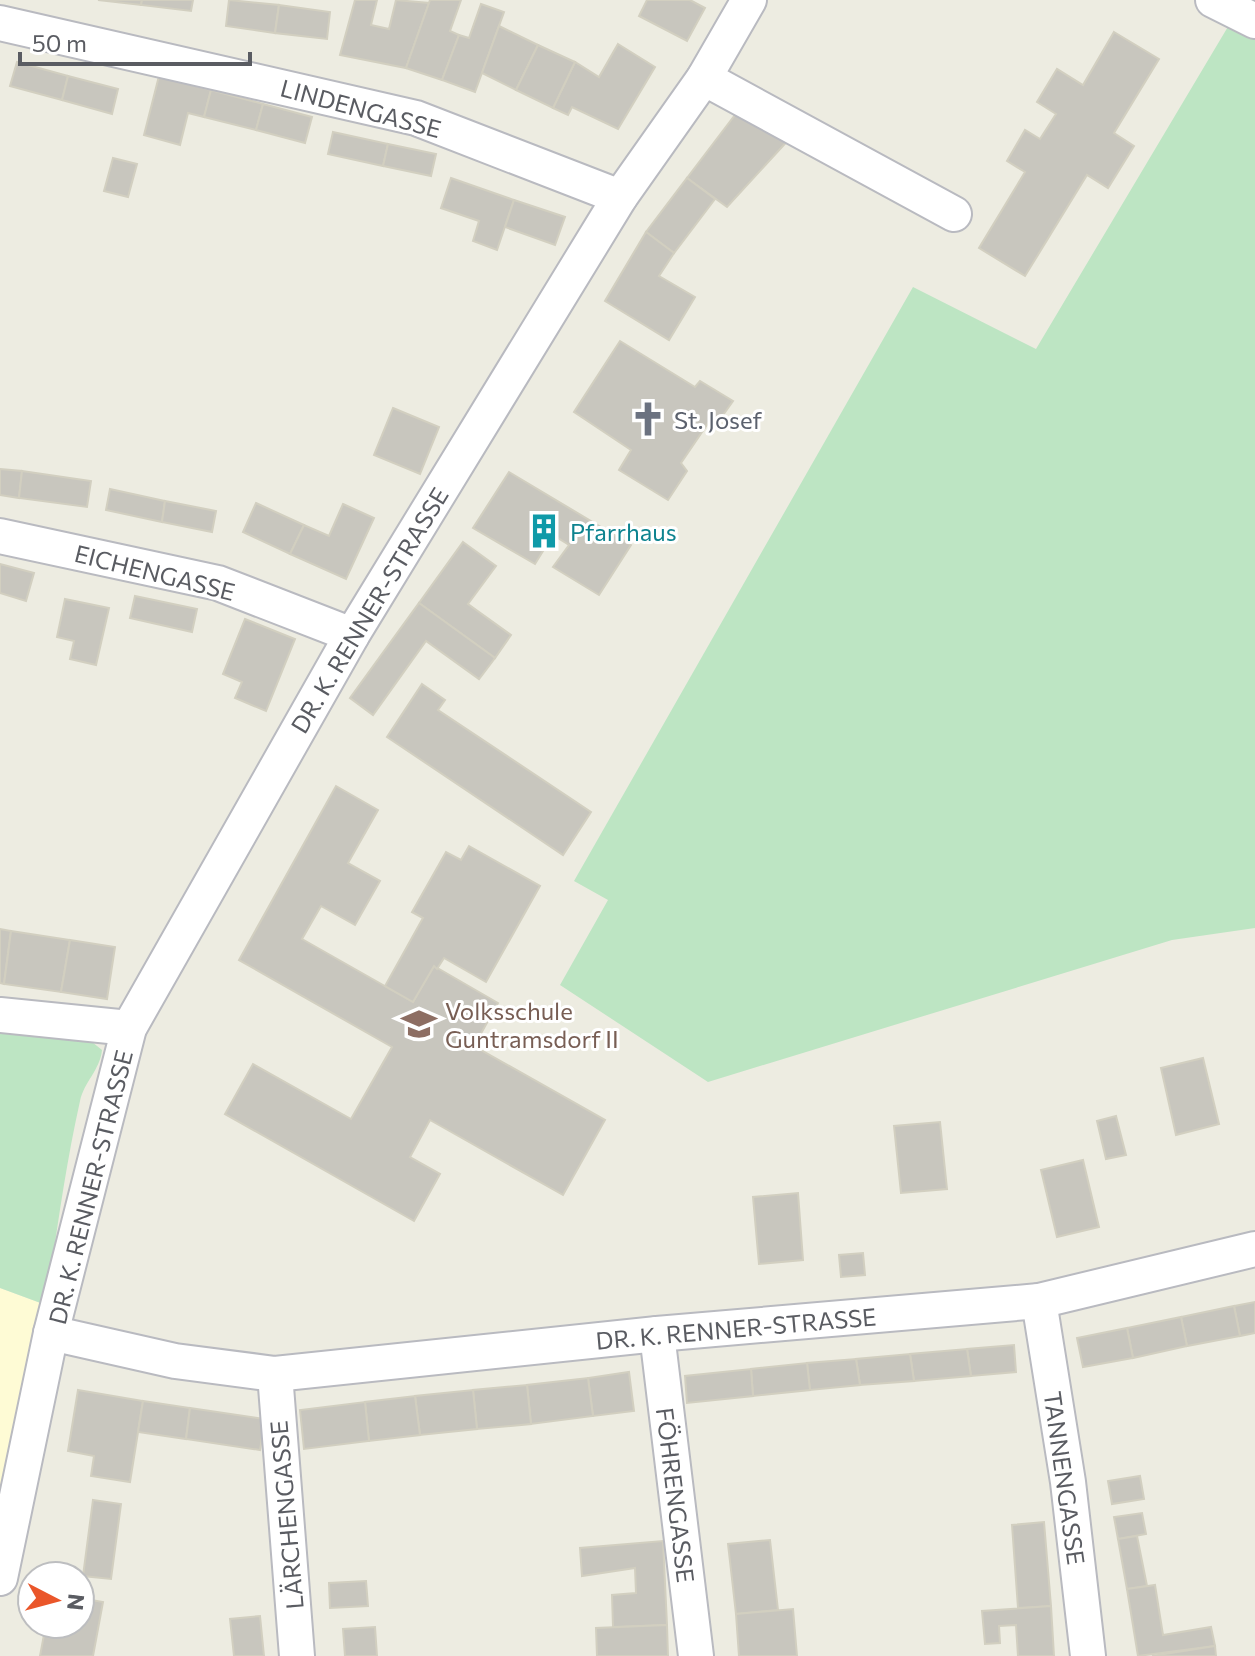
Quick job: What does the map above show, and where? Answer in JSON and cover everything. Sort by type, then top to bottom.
[{"type":"street","name":"DR. K. RENNER-STRASSE","points":[[749,0],[704,78],[620,197],[352,635],[129,1028],[51,1333],[175,1361],[275,1374],[657,1334],[1039,1301],[1255,1249]]},
{"type":"street","points":[[1213,0],[1255,21]]},
{"type":"street","name":"LINDENGASSE","points":[[0,23],[416,118],[620,197]]},
{"type":"street","points":[[704,78],[954,214]]},
{"type":"street","name":"EICHENGASSE","points":[[0,536],[218,583],[352,635]]},
{"type":"street","points":[[0,1015],[129,1028]]},
{"type":"street","name":"TANNENGASSE","points":[[1039,1301],[1068,1482],[1088,1656]]},
{"type":"street","points":[[0,1578],[51,1333]]},
{"type":"street","name":"FÖHRENGASSE","points":[[657,1334],[696,1656]]},
{"type":"street","name":"LÄRCHENGASSE","points":[[275,1374],[297,1656]]},
{"type":"shaded area","points":[[0,1288],[46,1305],[0,1518]]},
{"type":"green space","points":[[1229,25],[1255,33],[1255,928],[1172,940],[708,1082],[560,985],[608,900],[574,881],[913,287],[1036,349]]},
{"type":"green space","points":[[0,1029],[92,1042],[102,1050],[80,1101],[46,1305],[0,1288]]},
{"type":"building","points":[[98,0],[142,0],[141,5]]},
{"type":"building","points":[[142,0],[193,0],[191,11],[141,5]]},
{"type":"building","points":[[229,0],[279,5],[275,33],[226,26]]},
{"type":"building","points":[[355,0],[377,0],[371,25],[389,29],[396,0],[429,3],[406,68],[340,55]]},
{"type":"building","points":[[430,0],[461,0],[450,31],[459,35],[442,80],[406,68]]},
{"type":"building","points":[[647,0],[690,0],[705,8],[687,41],[639,16]]},
{"type":"building","points":[[481,4],[504,12],[475,92],[442,80],[459,35],[469,38]]},
{"type":"building","points":[[279,5],[330,12],[327,39],[275,33]]},
{"type":"building","points":[[499,26],[538,45],[516,90],[482,73]]},
{"type":"building","points":[[1114,32],[1159,59],[1114,133],[1134,146],[1108,188],[1087,175],[1025,276],[979,248],[1025,172],[1007,161],[1025,130],[1040,139],[1056,114],[1037,102],[1057,69],[1083,85]]},
{"type":"building","points":[[618,44],[655,67],[618,129],[572,107],[568,115],[553,108],[575,62],[599,77]]},
{"type":"building","points":[[538,45],[575,62],[553,108],[516,90]]},
{"type":"building","points":[[17,62],[68,76],[62,100],[10,86]]},
{"type":"building","points":[[68,76],[118,89],[112,114],[62,100]]},
{"type":"building","points":[[159,76],[211,90],[204,117],[188,113],[180,145],[144,135]]},
{"type":"building","points":[[211,90],[263,104],[256,130],[204,117]]},
{"type":"building","points":[[263,104],[312,117],[305,143],[256,130]]},
{"type":"building","points":[[741,107],[793,135],[727,207],[687,178]]},
{"type":"building","points":[[333,132],[388,144],[383,166],[328,154]]},
{"type":"building","points":[[388,144],[436,154],[431,176],[383,166]]},
{"type":"building","points":[[113,158],[137,164],[128,197],[104,191]]},
{"type":"building","points":[[451,178],[514,200],[497,250],[473,241],[479,221],[441,208]]},
{"type":"building","points":[[687,178],[715,199],[674,253],[646,232]]},
{"type":"building","points":[[514,200],[565,217],[555,245],[505,227]]},
{"type":"building","points":[[646,232],[674,253],[659,276],[695,297],[669,340],[605,301]]},
{"type":"building","name":"St. Josef","points":[[620,341],[695,387],[700,381],[733,401],[718,422],[713,416],[681,463],[687,471],[668,500],[619,470],[631,450],[574,412]]},
{"type":"building","points":[[393,408],[439,427],[420,474],[374,455]]},
{"type":"building","points":[[0,469],[22,471],[19,498],[0,495]]},
{"type":"building","points":[[22,471],[91,481],[87,507],[19,498]]},
{"type":"building","name":"Pfarrhaus","points":[[509,472],[631,545],[599,595],[553,567],[569,545],[553,535],[535,564],[473,528]]},
{"type":"building","points":[[110,489],[165,501],[162,522],[106,510]]},
{"type":"building","points":[[165,501],[216,511],[212,532],[162,522]]},
{"type":"building","points":[[256,503],[304,525],[290,554],[243,532]]},
{"type":"building","points":[[343,504],[374,518],[346,579],[290,554],[304,525],[329,536]]},
{"type":"building","points":[[463,542],[496,566],[468,604],[511,635],[495,658],[419,603]]},
{"type":"building","points":[[0,564],[34,573],[26,601],[0,593]]},
{"type":"building","points":[[135,596],[197,609],[192,632],[130,618]]},
{"type":"building","points":[[65,599],[109,608],[96,665],[70,659],[74,641],[57,637]]},
{"type":"building","points":[[419,603],[495,658],[479,679],[426,641],[373,715],[350,698]]},
{"type":"building","points":[[245,619],[295,639],[266,711],[235,698],[242,682],[223,674]]},
{"type":"building","points":[[422,684],[445,700],[438,710],[591,812],[563,855],[387,737]]},
{"type":"building","name":"Volksschule Guntramsdorf II","points":[[336,786],[378,810],[348,863],[380,881],[355,925],[321,906],[302,939],[413,1002],[434,966],[498,1003],[474,1046],[605,1120],[563,1195],[430,1120],[410,1157],[440,1174],[414,1221],[225,1114],[253,1064],[351,1119],[392,1047],[239,960]]},
{"type":"building","points":[[469,846],[540,886],[486,982],[444,958],[437,969],[434,966],[413,1002],[385,986],[423,918],[412,912],[446,852],[461,860]]},
{"type":"building","points":[[0,929],[11,931],[4,984],[0,983]]},
{"type":"building","points":[[11,931],[70,940],[61,992],[4,984]]},
{"type":"building","points":[[70,940],[115,947],[107,999],[61,992]]},
{"type":"building","points":[[1203,1058],[1219,1124],[1176,1135],[1161,1068]]},
{"type":"building","points":[[1116,1116],[1126,1155],[1106,1159],[1097,1121]]},
{"type":"building","points":[[940,1122],[947,1189],[901,1193],[894,1126]]},
{"type":"building","points":[[1083,1160],[1099,1227],[1057,1237],[1041,1170]]},
{"type":"building","points":[[798,1193],[803,1260],[759,1264],[753,1197]]},
{"type":"building","points":[[863,1253],[865,1275],[841,1277],[839,1255]]},
{"type":"building","points":[[1255,1302],[1255,1333],[1240,1336],[1234,1306]]},
{"type":"building","points":[[1234,1306],[1240,1336],[1187,1346],[1181,1317]]},
{"type":"building","points":[[1181,1317],[1187,1346],[1133,1358],[1127,1328]]},
{"type":"building","points":[[1127,1328],[1133,1358],[1083,1367],[1077,1338]]},
{"type":"building","points":[[1014,1345],[1016,1372],[971,1376],[967,1349]]},
{"type":"building","points":[[967,1349],[971,1376],[914,1381],[910,1354]]},
{"type":"building","points":[[910,1354],[914,1381],[860,1385],[856,1359]]},
{"type":"building","points":[[856,1359],[860,1385],[810,1390],[807,1363]]},
{"type":"building","points":[[807,1363],[810,1390],[753,1396],[751,1369]]},
{"type":"building","points":[[751,1369],[753,1396],[687,1403],[685,1376]]},
{"type":"building","points":[[629,1372],[634,1411],[593,1416],[588,1378]]},
{"type":"building","points":[[588,1378],[593,1416],[531,1424],[527,1385]]},
{"type":"building","points":[[527,1385],[531,1424],[477,1429],[473,1390]]},
{"type":"building","points":[[78,1390],[143,1401],[130,1482],[91,1476],[94,1456],[68,1451]]},
{"type":"building","points":[[473,1390],[477,1429],[420,1435],[415,1396]]},
{"type":"building","points":[[415,1396],[420,1435],[369,1441],[365,1402]]},
{"type":"building","points":[[143,1401],[190,1408],[186,1439],[138,1432]]},
{"type":"building","points":[[365,1402],[369,1441],[304,1449],[300,1410]]},
{"type":"building","points":[[190,1408],[265,1419],[260,1450],[186,1439]]},
{"type":"building","points":[[1140,1476],[1144,1499],[1112,1504],[1108,1481]]},
{"type":"building","points":[[93,1500],[121,1504],[111,1579],[96,1577],[96,1560],[85,1560]]},
{"type":"building","points":[[1142,1513],[1146,1534],[1118,1539],[1114,1517]]},
{"type":"building","points":[[1044,1522],[1051,1606],[1018,1608],[1012,1525]]},
{"type":"building","points":[[1137,1536],[1147,1586],[1127,1589],[1118,1539]]},
{"type":"building","points":[[770,1540],[778,1610],[736,1614],[728,1544]]},
{"type":"building","points":[[663,1541],[667,1625],[613,1627],[612,1595],[636,1593],[635,1568],[582,1576],[580,1548]]},
{"type":"building","points":[[366,1581],[368,1606],[330,1608],[329,1583]]},
{"type":"building","points":[[1155,1585],[1163,1635],[1211,1627],[1215,1646],[1138,1656],[1127,1589]]},
{"type":"building","points":[[96,1601],[103,1602],[96,1640]]},
{"type":"building","points":[[1051,1606],[1054,1656],[1018,1656],[1016,1625],[999,1626],[1000,1643],[985,1644],[982,1611]]},
{"type":"building","points":[[793,1609],[797,1656],[739,1656],[736,1614]]},
{"type":"building","points":[[260,1616],[264,1656],[234,1656],[230,1619]]},
{"type":"building","points":[[667,1625],[668,1656],[597,1656],[596,1628]]},
{"type":"building","points":[[375,1627],[377,1656],[345,1656],[343,1629]]},
{"type":"building","points":[[43,1640],[96,1640],[93,1656],[40,1656]]},
{"type":"building","points":[[1215,1646],[1216,1656],[1152,1656]]},
{"type":"place","name":"St. Josef","points":[[648,419]]},
{"type":"place","name":"Pfarrhaus","points":[[544,531]]},
{"type":"place","name":"Volksschule Guntramsdorf II","points":[[419,1024]]}]
